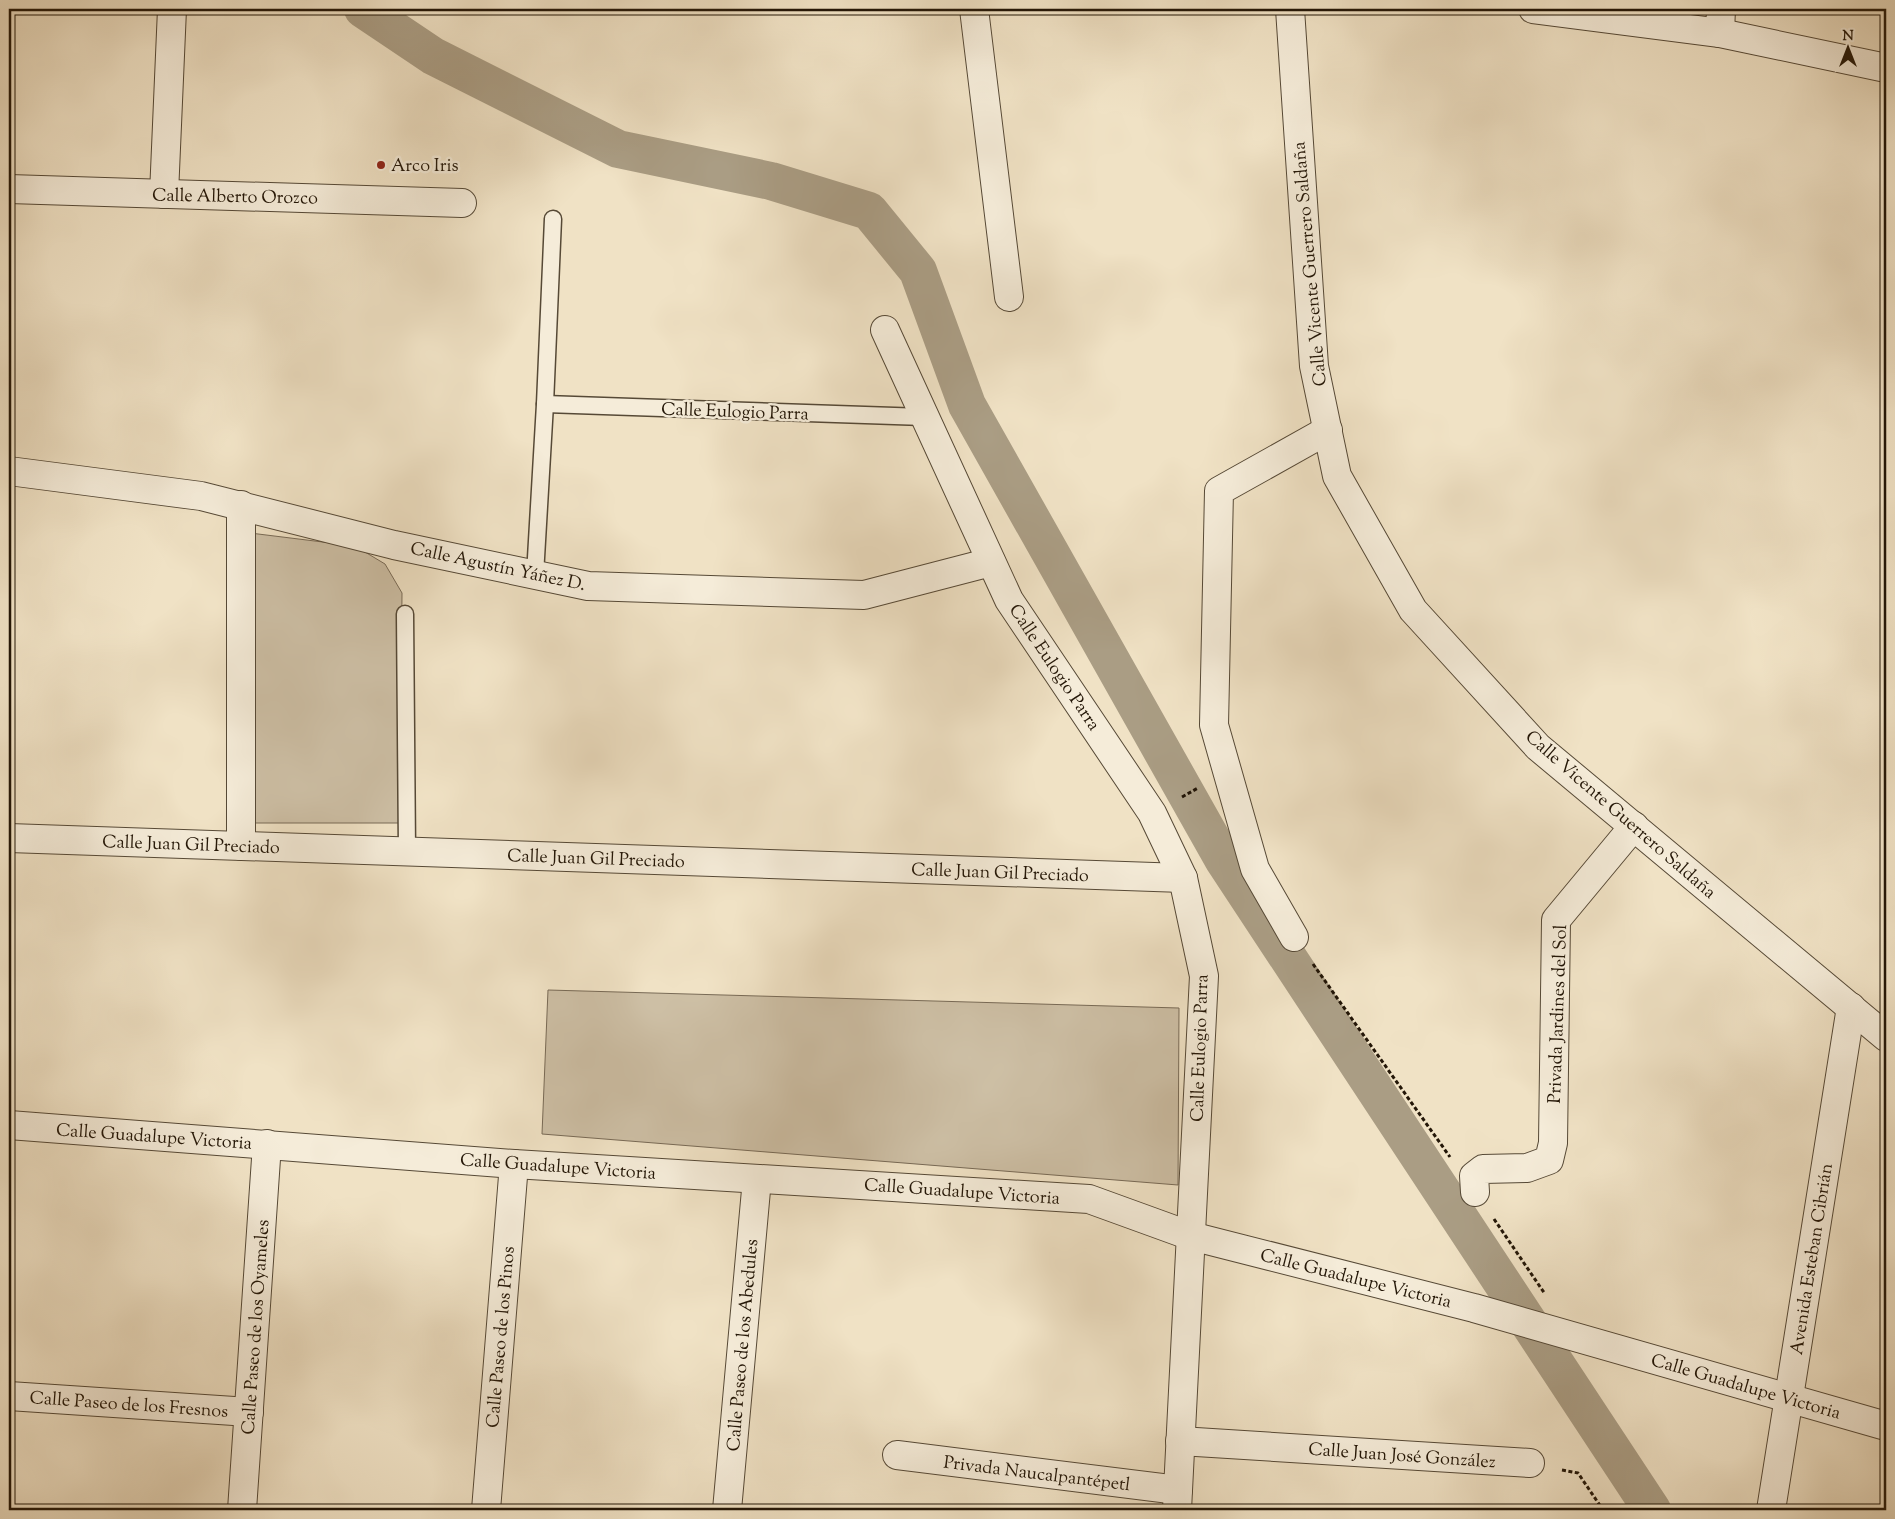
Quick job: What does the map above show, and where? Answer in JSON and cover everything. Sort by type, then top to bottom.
[{"type":"street","points":[[164,194],[172,9]]},
{"type":"street","points":[[974,9],[1009,297]]},
{"type":"street","name":"Calle Vicente Guerrero Saldaña","points":[[1290,9],[1314,366],[1337,476],[1413,610],[1538,747],[1886,1037]]},
{"type":"street","points":[[1533,9],[1720,21],[1886,68]]},
{"type":"street","name":"Calle Alberto Orozco","points":[[9,189],[462,203]]},
{"type":"street","name":"Calle Eulogio Parra","points":[[885,330],[1009,600],[1152,813],[1183,878],[1204,976],[1178,1500]]},
{"type":"street","points":[[1294,937],[1255,869],[1214,725],[1219,491],[1328,430]]},
{"type":"street","name":"Calle Agustín Yáñez D.","points":[[9,471],[201,496],[394,545],[588,586],[864,595],[991,562]]},
{"type":"street","points":[[241,505],[241,846]]},
{"type":"street","name":"Privada Jardines del Sol","points":[[1479,1181],[1549,1160],[1553,1143],[1556,920],[1634,826]]},
{"type":"street","name":"Calle Juan Gil Preciado","points":[[9,838],[1183,878]]},
{"type":"street","name":"Avenida Esteban Cibrián","points":[[1771,1510],[1851,1007]]},
{"type":"street","name":"Calle Guadalupe Victoria","points":[[9,1125],[514,1164],[1089,1199],[1191,1236],[1474,1308],[1886,1426]]},
{"type":"street","name":"Calle Paseo de los Oyameles","points":[[242,1510],[268,1144]]},
{"type":"street","name":"Calle Paseo de los Pinos","points":[[486,1510],[514,1164]]},
{"type":"street","name":"Calle Paseo de los Abedules","points":[[727,1510],[757,1179]]},
{"type":"street","name":"Calle Paseo de los Fresnos","points":[[9,1396],[249,1412]]},
{"type":"street","name":"Calle Juan José González","points":[[1180,1441],[1530,1463]]},
{"type":"street","name":"Privada Naucalpantépetl","points":[[897,1455],[1178,1500]]},
{"type":"lane","points":[[535,575],[553,219]]},
{"type":"lane","name":"Calle Eulogio Parra","points":[[545,404],[924,417]]},
{"type":"lane","points":[[405,614],[407,851]]},
{"type":"path","points":[[1177,800],[1205,783]]},
{"type":"path","points":[[1294,937],[1479,1181],[1548,1297]]},
{"type":"path","points":[[1530,1463],[1578,1473],[1603,1510]]},
{"type":"shaded area","points":[[250,533],[355,546],[385,564],[402,593],[400,823],[252,823]]},
{"type":"shaded area","points":[[548,990],[1179,1008],[1178,1185],[542,1134]]},
{"type":"waterway","points":[[363,9],[433,56],[618,149],[771,181],[869,211],[918,271],[967,405],[1223,859],[1652,1510]]},
{"type":"place","name":"Arco Iris","points":[[381,165]]}]
